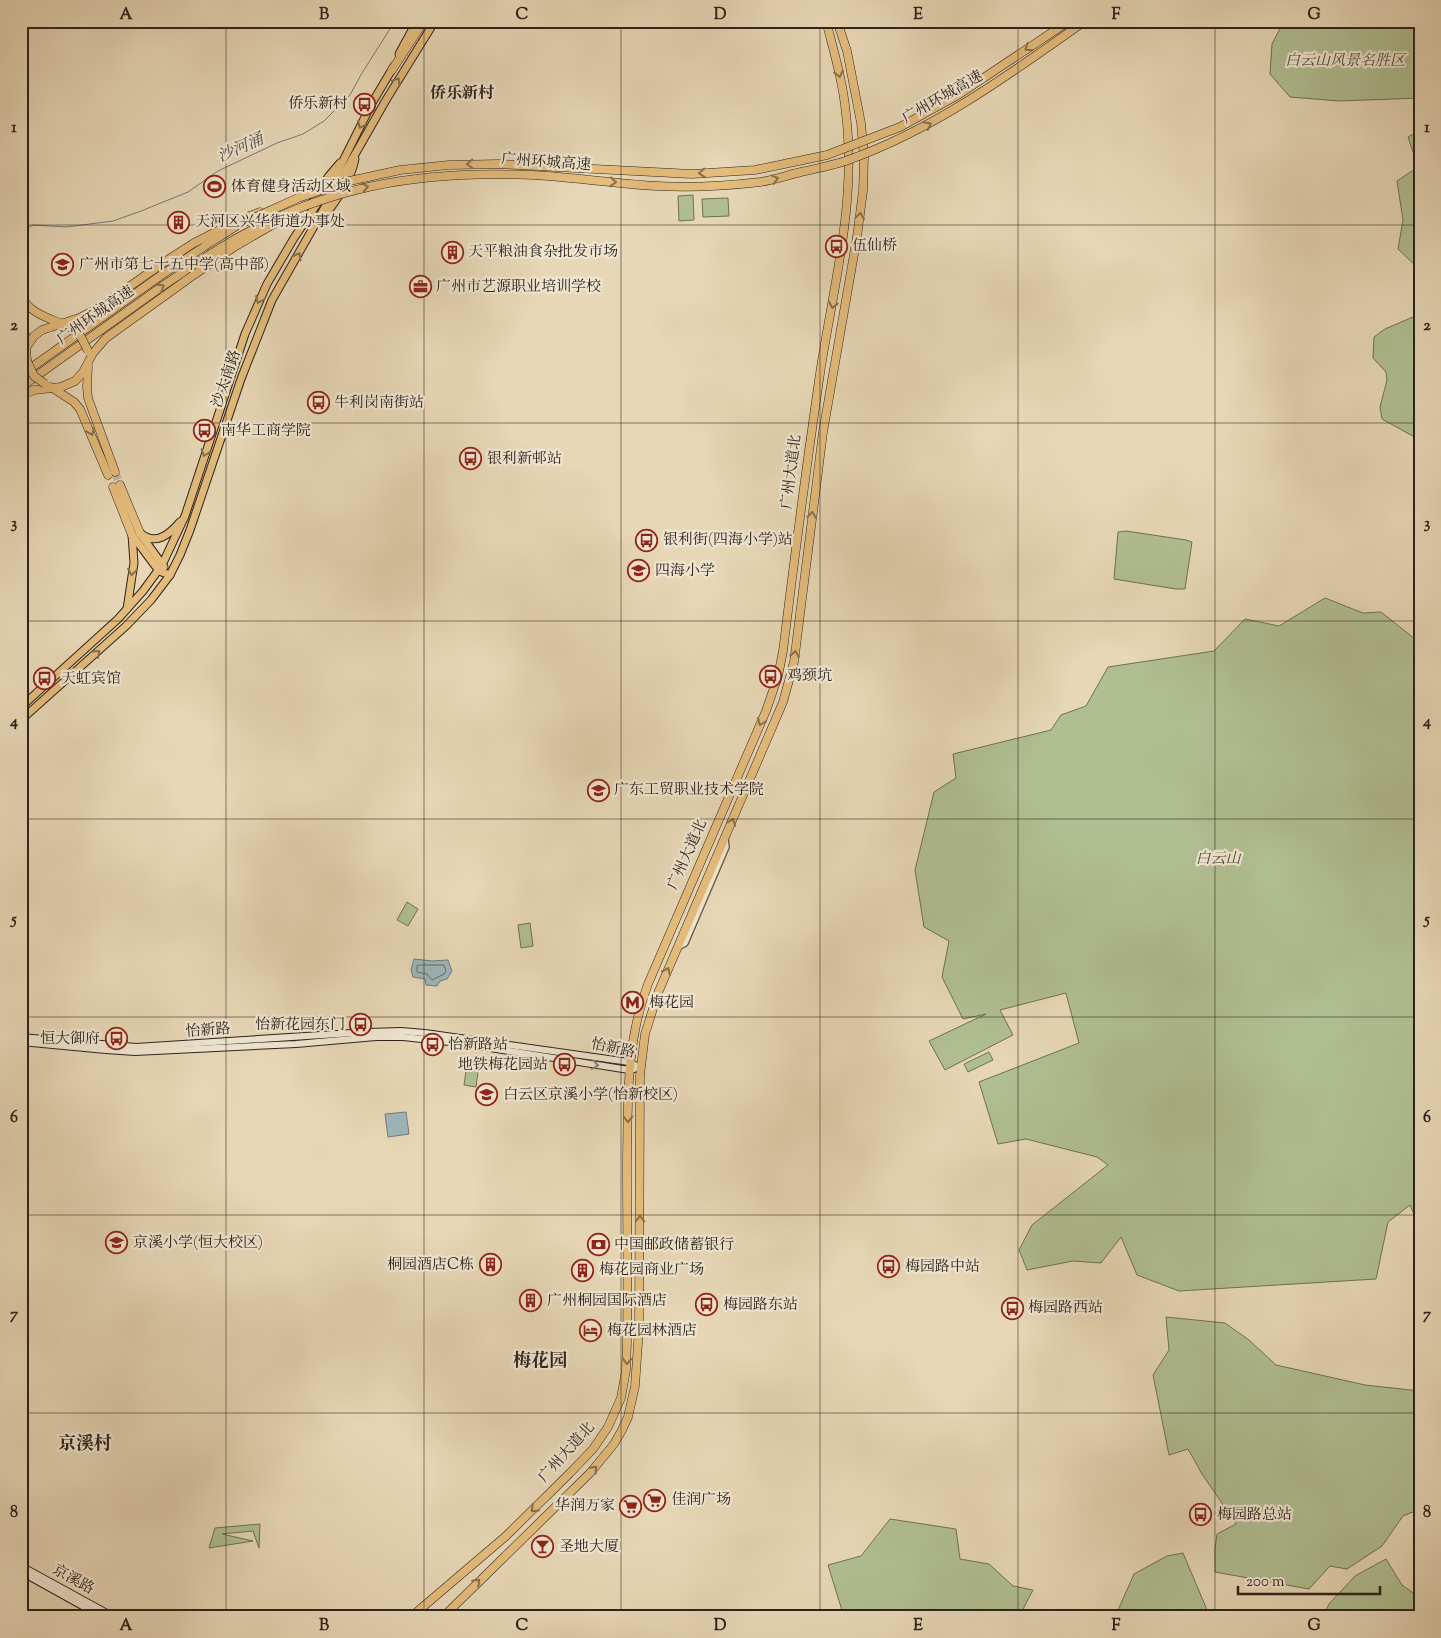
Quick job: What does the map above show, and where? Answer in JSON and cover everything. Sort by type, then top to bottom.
[{"type":"highway","points":[[392,70],[424,21]]},
{"type":"highway","name":"广州大道北","points":[[443,1617],[583,1480],[614,1444],[625,1424],[632,1402],[636,1378],[639,1333],[640,1068],[646,1034],[653,1005],[789,685],[797,638],[824,424],[860,216],[864,157],[861,123],[847,51],[837,21]]},
{"type":"highway","name":"广州环城高速","points":[[21,374],[160,276],[238,225],[266,211],[311,193],[382,173],[449,165],[498,164],[692,174],[755,170],[826,155],[900,127],[917,118],[958,95],[1069,21]]},
{"type":"highway","name":"广州环城高速","points":[[21,387],[164,285],[230,242],[262,224],[331,196],[388,182],[459,174],[550,176],[657,186],[712,186],[763,182],[850,160],[895,141],[937,120],[977,96],[1085,21]]},
{"type":"highway","name":"广州大道北","points":[[412,1617],[518,1525],[580,1464],[612,1420],[623,1390],[626,1370],[627,1333],[629,1066],[638,1012],[648,984],[772,694],[782,659],[806,466],[837,281],[847,206],[848,131],[840,79],[826,23]]},
{"type":"highway","points":[[23,351],[42,330],[79,318],[97,309],[194,243],[247,217],[311,193]]},
{"type":"highway","points":[[83,372],[91,354],[106,338],[234,247],[302,208],[331,196]]},
{"type":"highway","points":[[21,296],[37,314],[56,325],[70,328],[83,339],[91,354],[87,387]]},
{"type":"highway","points":[[37,314],[60,319],[79,318]]},
{"type":"highway","points":[[21,315],[24,325],[23,351],[34,376],[44,387],[65,396]]},
{"type":"highway","points":[[28,362],[28,349],[33,338]]},
{"type":"highway","points":[[53,388],[74,402],[80,409],[112,473],[87,387],[88,365],[91,354]]},
{"type":"highway","points":[[44,387],[53,388],[77,379],[88,365]]},
{"type":"highway","points":[[21,396],[44,387],[67,384]]},
{"type":"highway","points":[[117,486],[136,534]]},
{"type":"main road","points":[[392,70],[417,21]]},
{"type":"main road","name":"沙太南路","points":[[21,720],[126,626],[152,600],[170,575],[183,547],[205,488],[241,379],[272,300],[313,228],[325,216],[350,176],[356,154],[394,86],[435,21]]},
{"type":"main road","name":"沙太南路","points":[[21,707],[118,619],[161,568],[185,516],[251,317],[267,284],[302,228],[307,213],[328,178],[344,159],[392,70]]},
{"type":"main road","points":[[136,534],[152,538],[165,536],[185,516]]},
{"type":"main road","points":[[136,534],[161,568],[170,575]]},
{"type":"main road","points":[[126,610],[134,563],[136,534]]},
{"type":"main road","points":[[173,544],[183,547]]},
{"type":"main road","name":"怡新路","points":[[21,1042],[126,1052],[295,1040],[368,1032],[412,1032],[640,1068]]},
{"type":"main road","name":"怡新路","points":[[21,1037],[136,1047],[295,1040]]},
{"type":"main road","name":"京溪路","points":[[21,1566],[114,1617]]},
{"type":"main road","name":"京溪路","points":[[21,1572],[102,1617]]},
{"type":"street","points":[[837,281],[848,284]]},
{"type":"street","points":[[798,534],[810,536]]},
{"type":"street","points":[[791,581],[804,583]]},
{"type":"street","points":[[627,1333],[639,1333]]},
{"type":"green space","name":"白云山风景名胜区","points":[[1284,21],[1420,21],[1420,98],[1339,101],[1290,97],[1270,74],[1272,44]]},
{"type":"green space","points":[[1420,130],[1420,270],[1398,249],[1403,220],[1397,181],[1418,167],[1408,137]]},
{"type":"green space","points":[[693,195],[694,220],[679,221],[678,196]]},
{"type":"green space","points":[[728,198],[729,216],[703,217],[702,199]]},
{"type":"green space","points":[[1420,314],[1420,440],[1382,419],[1380,407],[1387,380],[1386,372],[1373,358],[1374,337],[1385,329]]},
{"type":"green space","points":[[1126,531],[1192,542],[1185,589],[1114,579],[1118,532]]},
{"type":"green space","name":"白云山","points":[[1325,598],[1363,613],[1381,612],[1415,639],[1420,709],[1420,1228],[1410,1205],[1388,1222],[1376,1279],[1179,1291],[1137,1275],[1121,1237],[1101,1263],[1073,1261],[1027,1270],[1019,1250],[1032,1225],[1108,1165],[1097,1157],[1026,1139],[998,1144],[979,1082],[1079,1043],[1066,993],[1000,1010],[1013,1035],[945,1070],[929,1041],[986,1014],[963,1019],[942,977],[949,941],[924,927],[915,870],[934,792],[956,778],[953,754],[1051,730],[1061,715],[1086,706],[1108,667],[1214,651],[1245,619],[1279,626]]},
{"type":"green space","points":[[407,902],[418,909],[408,926],[397,920]]},
{"type":"green space","points":[[530,923],[533,946],[521,948],[518,925]]},
{"type":"green space","points":[[989,1052],[993,1060],[968,1072],[964,1064]]},
{"type":"green space","points":[[467,1064],[479,1065],[476,1087],[464,1085]]},
{"type":"green space","points":[[1166,1317],[1225,1323],[1249,1340],[1276,1365],[1365,1385],[1420,1391],[1420,1509],[1403,1516],[1382,1546],[1347,1569],[1330,1566],[1309,1589],[1215,1572],[1217,1534],[1236,1524],[1202,1474],[1188,1449],[1169,1455],[1153,1375],[1169,1350]]},
{"type":"green space","points":[[890,1519],[956,1529],[960,1559],[989,1564],[1013,1586],[1033,1590],[1019,1617],[844,1617],[828,1565],[861,1556]]},
{"type":"green space","points":[[260,1524],[259,1548],[253,1531],[222,1534],[253,1541],[209,1548],[215,1528]]},
{"type":"green space","points":[[1183,1553],[1210,1617],[1115,1617],[1134,1574],[1167,1556]]},
{"type":"green space","points":[[1386,1559],[1402,1585],[1420,1598],[1420,1617],[1323,1617],[1329,1604],[1355,1576]]},
{"type":"water","points":[[414,959],[448,960],[452,971],[447,979],[440,981],[437,986],[426,985],[425,979],[413,977],[411,970]]},
{"type":"water","points":[[406,1112],[409,1134],[388,1137],[385,1114]]},
{"type":"waterway","name":"沙河涌","points":[[21,231],[33,225],[66,227],[113,221],[188,192],[218,171],[277,143],[303,134],[324,121],[350,95],[395,21]]},
{"type":"tunnel","points":[[115,472],[120,485]]},
{"type":"place","name":"侨乐新村","points":[[364,104]]},
{"type":"place","name":"体育健身活动区域","points":[[215,187]]},
{"type":"place","name":"天河区兴华街道办事处","points":[[179,222]]},
{"type":"place","name":"伍仙桥","points":[[836,246]]},
{"type":"place","name":"天平粮油食杂批发市场","points":[[452,252]]},
{"type":"place","name":"广州市第七十五中学(高中部)","points":[[63,265]]},
{"type":"place","name":"广州市艺源职业培训学校","points":[[420,287]]},
{"type":"place","name":"牛利岗南街站","points":[[318,403]]},
{"type":"place","name":"南华工商学院","points":[[205,431]]},
{"type":"place","name":"银利新邨站","points":[[471,459]]},
{"type":"place","name":"银利街(四海小学)站","points":[[647,540]]},
{"type":"place","name":"四海小学","points":[[639,571]]},
{"type":"place","name":"鸡颈坑","points":[[771,676]]},
{"type":"place","name":"天虹宾馆","points":[[45,679]]},
{"type":"place","name":"广东工贸职业技术学院","points":[[598,790]]},
{"type":"place","name":"梅花园","points":[[633,1003]]},
{"type":"place","name":"怡新花园东门","points":[[361,1025]]},
{"type":"place","name":"恒大御府","points":[[116,1039]]},
{"type":"place","name":"怡新路站","points":[[432,1045]]},
{"type":"place","name":"地铁梅花园站","points":[[564,1065]]},
{"type":"place","name":"白云区京溪小学(怡新校区)","points":[[487,1095]]},
{"type":"place","name":"京溪小学(恒大校区)","points":[[117,1243]]},
{"type":"place","name":"中国邮政储蓄银行","points":[[598,1245]]},
{"type":"place","name":"桐园酒店C栋","points":[[490,1265]]},
{"type":"place","name":"梅园路中站","points":[[889,1267]]},
{"type":"place","name":"梅花园商业广场","points":[[583,1270]]},
{"type":"place","name":"广州桐园国际酒店","points":[[531,1301]]},
{"type":"place","name":"梅园路东站","points":[[707,1305]]},
{"type":"place","name":"梅园路西站","points":[[1012,1308]]},
{"type":"place","name":"梅花园林酒店","points":[[591,1331]]},
{"type":"place","name":"佳润广场","points":[[655,1500]]},
{"type":"place","name":"华润万家","points":[[631,1506]]},
{"type":"place","name":"梅园路总站","points":[[1201,1515]]},
{"type":"place","name":"圣地大厦","points":[[543,1547]]},
{"type":"district","name":"侨乐新村","points":[[462,94]]},
{"type":"district","name":"梅花园","points":[[540,1362]]},
{"type":"district","name":"京溪村","points":[[85,1445]]}]
